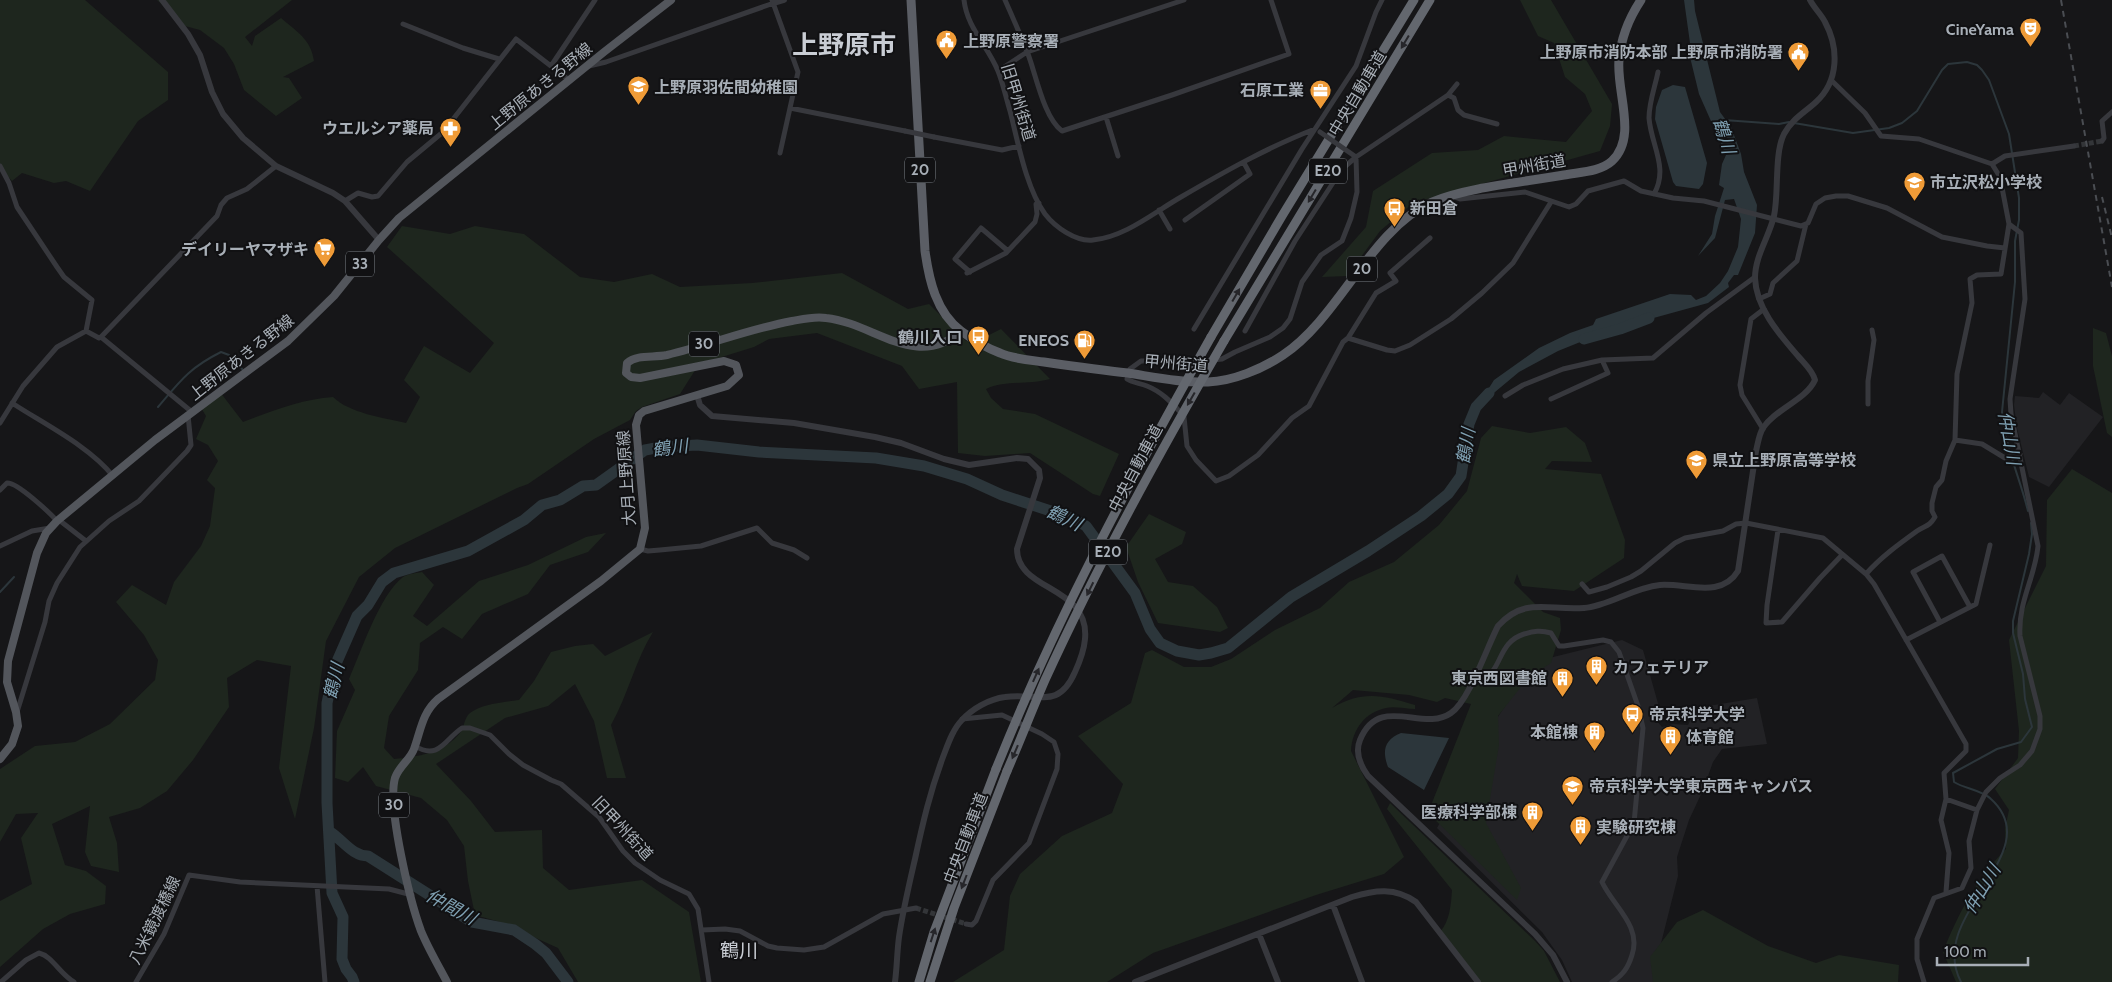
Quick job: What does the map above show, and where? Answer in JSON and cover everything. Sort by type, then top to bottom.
[{"type":"highway","name":"甲州街道","points":[[911,0],[927,268],[936,297],[948,317],[961,330],[1002,354],[1045,362],[1208,382],[1239,375],[1270,362],[1296,345],[1342,293],[1385,239],[1421,208],[1450,196],[1592,170],[1612,161],[1620,151],[1625,137],[1619,76],[1622,43],[1627,24],[1638,1]]},
{"type":"highway","name":"中央自動車道","points":[[919,982],[934,932],[996,769],[1044,658],[1093,556],[1142,460],[1212,337],[1282,216],[1414,0]]},
{"type":"highway","name":"中央自動車道","points":[[930,982],[954,908],[1007,771],[1045,681],[1111,546],[1172,431],[1224,341],[1430,0]]},
{"type":"main road","name":"上野原あきる野線","points":[[0,759],[17,734],[18,726],[7,682],[8,661],[36,553],[50,528],[190,414],[288,341],[334,296],[379,240],[406,213],[569,80],[671,0]]},
{"type":"main road","name":"大月上野原線","points":[[446,982],[421,930],[397,835],[394,792],[398,770],[409,758],[415,746],[424,716],[432,704],[601,581],[640,549],[644,528],[636,425],[639,415],[644,411],[727,386],[734,382],[739,375],[736,365],[724,362],[640,378],[631,377],[626,373],[627,364],[632,359],[665,355],[762,328],[817,318],[848,322],[915,348],[938,345],[952,338],[961,330]]},
{"type":"street","points":[[162,0],[188,34],[200,55],[212,92],[223,114],[243,138],[276,166],[345,201],[379,240]]},
{"type":"street","points":[[551,66],[595,0]]},
{"type":"street","points":[[586,67],[606,62],[773,2],[784,0]]},
{"type":"street","name":"旧甲州街道","points":[[964,0],[969,21],[998,71],[1019,146],[1039,203],[1045,214],[1073,236],[1091,241],[1129,228],[1159,210]]},
{"type":"street","points":[[1005,0],[1027,52],[1050,117],[1056,127],[1062,131],[1289,54],[1271,0]]},
{"type":"street","points":[[998,71],[1027,52],[1184,0]]},
{"type":"street","points":[[1194,329],[1356,66],[1382,0]]},
{"type":"street","points":[[1566,982],[1559,965],[1546,946],[1368,776],[1359,759],[1359,742],[1372,724],[1378,719],[1390,715],[1430,719],[1446,716],[1453,712],[1463,700],[1498,626],[1505,618],[1519,610],[1536,606],[1585,608],[1651,586],[1682,585],[1714,588],[1729,582],[1735,577],[1740,566],[1756,451],[1763,429],[1770,419],[1810,389],[1815,380],[1812,372],[1782,337],[1764,309],[1755,277],[1759,257],[1773,218],[1784,133],[1797,117],[1817,101],[1831,80],[1835,64],[1832,41],[1825,22],[1810,0]]},
{"type":"street","points":[[773,2],[798,68],[780,153]]},
{"type":"street","points":[[403,24],[462,48],[499,59]]},
{"type":"street","points":[[345,201],[358,193],[372,197],[378,196],[408,162],[441,134],[516,38],[569,80]]},
{"type":"street","points":[[1654,194],[1658,186],[1661,167],[1650,126],[1650,112],[1658,72]]},
{"type":"street","points":[[1831,80],[1865,113],[1881,136],[1919,139],[1992,164],[2000,177],[2009,224],[2001,274],[1977,275],[1970,279],[1972,304],[1957,374],[1955,440],[1946,461],[1942,480],[1936,487],[1932,502],[1932,511],[1935,517],[1930,526],[1920,529],[1913,534],[1878,561],[1866,574]]},
{"type":"street","points":[[1246,331],[1295,241],[1342,169],[1356,157],[1448,95],[1457,84]]},
{"type":"street","points":[[1448,95],[1454,98],[1458,110],[1464,115],[1497,124]]},
{"type":"street","points":[[790,108],[1002,150],[1019,146]]},
{"type":"street","points":[[2102,141],[2104,138],[2102,121],[2112,112]]},
{"type":"street","points":[[1106,117],[1118,156]]},
{"type":"street","points":[[1317,130],[1356,157]]},
{"type":"street","points":[[1170,229],[1159,210],[1283,142],[1317,130]]},
{"type":"street","points":[[1992,164],[2005,156],[2074,146]]},
{"type":"street","points":[[1356,157],[1357,192],[1351,218],[1342,241],[1322,255],[1302,282],[1290,319],[1283,328],[1270,337],[1222,359],[1180,362],[1147,360],[1134,364],[1127,373],[1127,379],[1161,392],[1182,414],[1187,446],[1196,460],[1212,478],[1220,481],[1258,455],[1292,418],[1309,406],[1339,349],[1376,293],[1396,281],[1390,273],[1430,238]]},
{"type":"street","points":[[1184,220],[1250,174],[1244,162]]},
{"type":"street","points":[[0,166],[9,183],[17,207],[57,268],[64,277],[92,300],[86,331]]},
{"type":"street","points":[[101,337],[217,216],[221,205],[227,198],[248,188],[276,166]]},
{"type":"street","points":[[1450,196],[1460,199],[1525,192],[1564,206],[1573,206],[1588,191],[1624,181],[1641,191],[1704,201],[1802,226],[1806,224]]},
{"type":"street","points":[[1760,299],[1770,294],[1773,283],[1797,261],[1806,224],[1816,204],[1830,197],[1848,196],[1887,208],[1942,237],[2005,248]]},
{"type":"street","points":[[1348,338],[1395,351],[1410,345],[1451,319],[1513,263],[1551,202]]},
{"type":"street","points":[[1008,251],[981,228],[955,259],[968,272],[1008,251],[1035,222],[1037,214],[1036,204],[1039,203]]},
{"type":"street","points":[[1924,982],[1917,959],[1917,939],[1934,898],[1946,892],[1957,891],[1962,888],[1971,868],[1970,841],[1977,810],[1986,792],[2000,778],[2020,765],[2032,751],[2040,730],[2040,716],[2020,630],[2021,610],[2035,564],[2038,546],[2012,421],[2010,399],[2025,299],[2021,233],[2009,224]]},
{"type":"street","points":[[1505,396],[1523,384],[1554,372],[1602,360],[1653,358],[1706,313],[1755,277]]},
{"type":"street","points":[[1763,429],[1742,395],[1740,385],[1751,320],[1764,309]]},
{"type":"street","points":[[1868,404],[1868,381],[1874,340],[1872,330]]},
{"type":"street","points":[[16,712],[45,622],[49,601],[80,546],[110,521],[139,501],[191,445],[190,414],[101,337],[99,338],[86,331]]},
{"type":"street","points":[[0,422],[23,386],[56,347],[86,331]]},
{"type":"street","points":[[1551,400],[1608,373],[1602,360]]},
{"type":"street","points":[[697,395],[700,405],[712,416],[794,423],[875,437],[901,443],[944,459],[969,465],[1017,458],[1028,459],[1039,470],[1040,478],[1017,549],[1017,558],[1028,574],[1066,597],[1076,606],[1086,630],[1082,657],[1070,682],[1060,693],[1043,699],[1011,696],[986,702],[962,719],[951,738],[930,792],[904,909],[895,982]]},
{"type":"street","points":[[12,403],[73,442],[106,467],[112,476]]},
{"type":"street","points":[[1955,440],[1982,444],[2005,458],[2020,454]]},
{"type":"street","points":[[0,490],[6,484],[14,485],[86,541]]},
{"type":"street","points":[[1582,584],[1589,592],[1608,587],[1641,571],[1675,543],[1685,538],[1723,531],[1736,524],[1746,523],[1823,538],[1866,574],[1874,584],[1966,744],[1966,752],[1944,773],[1946,799],[1941,820],[1949,853],[1946,892]]},
{"type":"street","points":[[0,546],[32,532],[50,528]]},
{"type":"street","points":[[640,549],[654,551],[701,546],[757,528],[772,542],[794,550],[807,558]]},
{"type":"street","points":[[1778,530],[1766,623],[1782,622],[1842,555]]},
{"type":"street","points":[[1906,640],[1976,604],[1990,545]]},
{"type":"street","points":[[1940,622],[1913,572],[1942,556],[1970,607]]},
{"type":"street","points":[[1474,676],[1484,678],[1489,676],[1506,644],[1516,637],[1540,630],[1551,633],[1559,646],[1602,640],[1611,642],[1619,652],[1638,706],[1643,728],[1634,823],[1602,882],[1628,921],[1634,935],[1634,949],[1630,963],[1624,974],[1612,982]]},
{"type":"street","points":[[962,719],[1002,715],[1042,734],[1054,742],[1058,754],[1057,769],[1029,843],[993,880],[976,921],[972,925],[966,924]]},
{"type":"street","name":"旧甲州街道","points":[[415,746],[423,750],[433,751],[442,747],[462,728],[470,728],[490,735],[516,760],[537,774],[561,784],[599,817],[623,851],[635,863],[660,880],[689,894],[698,909],[708,982]]},
{"type":"street","points":[[1946,799],[1977,810]]},
{"type":"street","name":"八米鏡渡橋線","points":[[136,982],[164,934],[189,875],[214,880],[317,886]]},
{"type":"street","points":[[324,982],[317,886],[382,888],[411,893]]},
{"type":"street","points":[[1135,982],[1333,905],[1376,891],[1393,892],[1409,897],[1423,910],[1478,982]]},
{"type":"street","points":[[1333,905],[1362,982]]},
{"type":"street","points":[[702,930],[735,930],[772,947],[816,949],[824,947],[876,917],[904,909],[916,908]]},
{"type":"street","points":[[1260,934],[1278,982]]},
{"type":"street","points":[[0,982],[26,960],[39,953],[50,958],[65,977],[74,982]]},
{"type":"shaded area","points":[[0,0],[85,0],[168,72],[168,100],[138,121],[90,191],[66,181],[54,183],[22,173],[12,181],[0,167]]},
{"type":"shaded area","points":[[157,0],[292,0],[245,37],[252,46],[255,36],[281,18],[302,36],[310,47],[314,61],[283,77],[289,78],[302,98],[276,116],[244,90],[234,64],[224,48],[200,30],[185,26]]},
{"type":"shaded area","points":[[1520,0],[1551,0],[1612,104],[1610,126],[1600,151],[1413,203],[1380,231],[1347,276],[1322,277],[1366,227],[1373,191],[1432,153],[1478,150],[1504,136],[1566,142],[1592,111],[1585,94],[1565,77],[1554,43],[1538,36]]},
{"type":"shaded area","points":[[402,226],[450,234],[475,226],[524,234],[580,277],[614,282],[652,274],[680,287],[752,283],[842,273],[908,309],[929,304],[966,341],[987,336],[1001,329],[1050,379],[994,386],[986,389],[991,398],[1003,409],[1035,414],[1119,454],[1100,496],[1093,494],[1030,453],[985,456],[958,453],[957,382],[919,389],[902,366],[817,333],[769,339],[754,347],[699,364],[680,394],[642,407],[636,411],[630,420],[594,439],[528,484],[395,548],[359,577],[326,641],[314,728],[295,819],[279,768],[291,666],[257,660],[227,678],[229,707],[193,760],[167,791],[140,808],[109,817],[117,843],[119,872],[91,866],[85,852],[90,806],[52,824],[65,865],[86,871],[106,886],[105,904],[70,914],[43,929],[0,967],[0,901],[32,884],[21,838],[38,813],[16,814],[0,842],[0,769],[35,746],[75,742],[110,724],[155,680],[158,660],[144,635],[116,602],[132,585],[166,605],[174,582],[201,546],[210,526],[215,488],[207,480],[218,461],[208,445],[196,439],[206,416],[200,406],[220,392],[243,422],[299,403],[333,397],[340,403],[357,411],[406,423],[420,397],[404,380],[424,346],[470,373],[494,343],[387,247]]},
{"type":"shaded area","points":[[2093,328],[2106,333],[2112,356],[2112,437],[2107,433],[2093,366]]},
{"type":"shaded area","points":[[2043,392],[2060,405],[2069,393],[2103,417],[2049,487],[2029,477],[2017,428],[2014,405],[2015,396],[2039,398]]},
{"type":"shaded area","points":[[1492,426],[1530,433],[1566,427],[1585,443],[1592,462],[1552,461],[1545,469],[1601,474],[1625,540],[1624,558],[1574,591],[1522,586],[1517,574],[1514,583],[1543,612],[1560,618],[1561,630],[1551,663],[1528,678],[1498,716],[1499,745],[1486,823],[1521,888],[1517,900],[1428,813],[1471,704],[1445,698],[1437,702],[1409,695],[1353,690],[1332,708],[1353,699],[1373,696],[1415,705],[1415,709],[1389,707],[1372,713],[1357,729],[1352,743],[1351,751],[1404,857],[1384,874],[1316,895],[1153,953],[1107,982],[953,982],[1004,950],[1010,896],[1020,874],[1062,836],[1112,813],[1123,784],[1078,736],[1131,703],[1145,653],[1152,650],[1184,667],[1211,667],[1231,659],[1275,630],[1320,608],[1349,582],[1394,562],[1439,525],[1467,491],[1481,438]]},
{"type":"shaded area","points":[[2072,469],[2112,493],[2112,982],[1956,982],[1943,952],[1969,897],[1986,872],[2006,849],[2005,829],[2009,810],[1995,789],[2018,758],[2019,731],[2009,640],[2046,566],[2047,500]]},
{"type":"shaded area","points":[[1149,514],[1186,532],[1182,544],[1155,559],[1168,582],[1193,586],[1217,607],[1228,628],[1220,632],[1158,623],[1138,582],[1126,547]]},
{"type":"shaded area","points":[[606,533],[588,552],[550,565],[528,594],[482,614],[462,639],[443,627],[420,643],[418,670],[389,716],[384,748],[394,759],[430,753],[454,740],[472,711],[492,704],[519,700],[534,681],[551,652],[593,644],[605,656],[653,632],[611,725],[626,778],[607,778],[594,721],[575,684],[548,706],[505,718],[436,764],[471,801],[495,832],[542,830],[543,868],[569,890],[642,880],[689,912],[701,982],[578,982],[558,948],[500,922],[475,915],[468,881],[464,846],[447,820],[421,798],[376,786],[363,767],[348,782],[335,778],[337,731],[355,690],[349,679],[379,610],[395,585],[403,577],[422,572],[434,585],[413,616],[427,626],[479,581],[528,565],[586,537]]},
{"type":"shaded area","name":"帝京科学大学東京西キャンパス","points":[[1622,640],[1643,650],[1659,707],[1654,718],[1662,727],[1673,724],[1688,725],[1696,708],[1757,698],[1767,744],[1722,749],[1713,762],[1689,820],[1677,857],[1678,876],[1657,959],[1663,982],[1572,982],[1562,960],[1542,932],[1437,828],[1494,723],[1533,662]]},
{"type":"shaded area","points":[[1390,803],[1535,941],[1544,951],[1560,982],[1478,982],[1440,932],[1448,918],[1452,890],[1387,809]]},
{"type":"shaded area","points":[[1703,910],[1768,946],[1816,963],[1839,955],[1899,965],[1898,982],[1653,982],[1650,957],[1677,922]]},
{"type":"water","points":[[1684,0],[1694,0],[1695,11],[1720,112],[1731,127],[1741,154],[1744,172],[1757,205],[1755,233],[1738,275],[1734,275],[1728,283],[1729,287],[1708,303],[1610,330],[1558,351],[1519,372],[1477,407],[1494,380],[1539,348],[1570,333],[1593,325],[1596,319],[1670,294],[1691,295],[1696,300],[1706,296],[1720,283],[1728,271],[1738,247],[1741,219],[1734,199],[1725,200],[1715,238],[1698,256],[1712,234],[1715,216],[1724,188],[1719,185],[1722,164],[1726,155],[1699,94],[1690,57]]},
{"type":"water","points":[[1673,85],[1685,87],[1707,163],[1703,184],[1699,189],[1676,186],[1673,182],[1655,119],[1656,107],[1662,90]]},
{"type":"water","points":[[1401,733],[1449,738],[1424,790],[1388,767],[1385,756],[1386,747],[1391,739]]},
{"type":"waterway","name":"仲山川","points":[[1794,123],[1853,133],[1889,128],[1902,123],[1917,111],[1942,70],[1948,64],[1967,62],[1977,65],[1989,80],[2009,134],[2019,198],[2019,220],[2015,241],[2015,282],[2002,412],[2009,450],[2028,511]]},
{"type":"waterway","name":"仲山川","points":[[1724,120],[1779,124],[1789,122]]},
{"type":"waterway","name":"鶴川","points":[[1584,339],[1620,329],[1649,318]]},
{"type":"waterway","points":[[158,407],[179,382],[201,364],[221,352],[229,355],[243,370]]},
{"type":"waterway","name":"鶴川","points":[[354,982],[342,959],[343,917],[332,893],[327,803],[327,703],[335,666],[357,616],[368,605],[382,582],[394,573],[468,551],[524,520],[542,505],[560,500],[583,486],[596,485],[645,450],[697,445],[759,452],[876,458],[924,466],[967,479],[1002,495],[1069,517],[1086,526],[1135,593],[1150,629],[1160,643],[1177,651],[1199,655],[1228,648],[1291,597],[1368,551],[1421,516],[1448,494],[1461,476],[1469,424],[1476,407],[1489,393]]},
{"type":"waterway","name":"仲山川","points":[[1961,982],[1954,957],[1959,932],[1970,908],[1998,863],[2006,841],[2005,820],[1991,799],[1954,782],[1953,773],[1997,749],[2021,742],[2032,727],[2025,699],[2023,674],[2013,633],[2013,621],[2029,554],[2032,534],[2031,523]]},
{"type":"waterway","points":[[0,592],[14,577]]},
{"type":"waterway","name":"仲間川","points":[[330,832],[352,851],[368,856],[472,922],[514,930],[546,953],[568,982]]},
{"type":"tunnel","points":[[2074,146],[2102,141]]},
{"type":"tunnel","points":[[916,908],[966,924]]},
{"type":"railway","points":[[2061,0],[2112,287]]},
{"type":"railway","points":[[2102,197],[2112,238]]},
{"type":"place","name":"CineYama","points":[[2030,48]]},
{"type":"place","name":"上野原警察署","points":[[947,60]]},
{"type":"place","name":"上野原市消防本部 上野原市消防署","points":[[1799,71]]},
{"type":"place","name":"上野原羽佐間幼稚園","points":[[638,106]]},
{"type":"place","name":"石原工業","points":[[1320,109]]},
{"type":"place","name":"ウエルシア薬局","points":[[450,147]]},
{"type":"place","name":"市立沢松小学校","points":[[1914,201]]},
{"type":"place","name":"新田倉","points":[[1394,227]]},
{"type":"place","name":"デイリーヤマザキ","points":[[325,268]]},
{"type":"place","name":"鶴川入口","points":[[978,356]]},
{"type":"place","name":"ENEOS","points":[[1085,359]]},
{"type":"place","name":"県立上野原高等学校","points":[[1696,479]]},
{"type":"place","name":"カフェテリア","points":[[1597,686]]},
{"type":"place","name":"東京西図書館","points":[[1563,697]]},
{"type":"place","name":"帝京科学大学","points":[[1633,733]]},
{"type":"place","name":"本館棟","points":[[1594,751]]},
{"type":"place","name":"体育館","points":[[1670,756]]},
{"type":"place","name":"帝京科学大学東京西キャンパス","points":[[1573,805]]},
{"type":"place","name":"医療科学部棟","points":[[1533,831]]},
{"type":"place","name":"実験研究棟","points":[[1580,846]]},
{"type":"district","name":"上野原市","points":[[844,45]]},
{"type":"district","name":"鶴川","points":[[739,950]]}]
